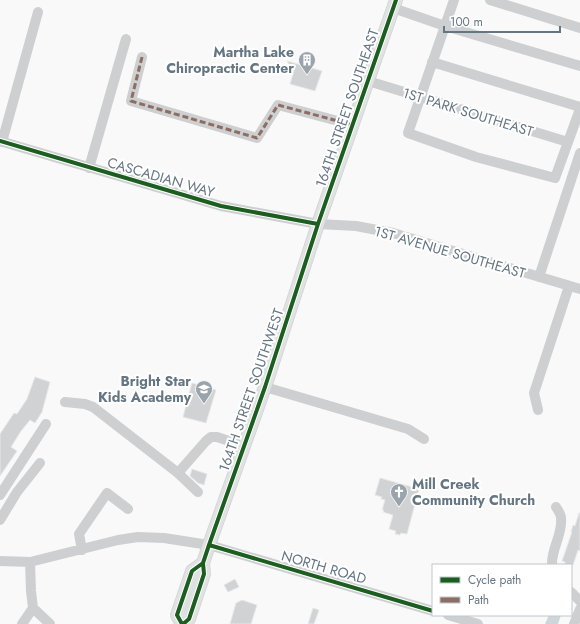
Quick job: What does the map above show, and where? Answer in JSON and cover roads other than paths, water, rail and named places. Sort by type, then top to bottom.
[{"type":"main road","name":"164TH STREET SOUTHEAST","points":[[318,224],[395,4]]},
{"type":"main road","name":"164TH STREET SOUTHWEST","points":[[182,624],[189,619],[204,574],[203,563],[265,388],[318,224]]},
{"type":"street","points":[[432,62],[580,108],[556,178],[476,157],[408,133],[432,62],[454,0]]},
{"type":"street","points":[[490,0],[580,28]]},
{"type":"street","points":[[395,4],[445,26],[580,66]]},
{"type":"street","points":[[1,142],[38,12]]},
{"type":"street","points":[[89,168],[126,39]]},
{"type":"street","points":[[142,56],[130,101],[257,138],[278,106],[353,125]]},
{"type":"street","name":"1ST PARK SOUTHEAST","points":[[368,81],[568,142]]},
{"type":"street","name":"CASCADIAN WAY","points":[[1,142],[221,206],[318,224]]},
{"type":"street","points":[[539,277],[580,153]]},
{"type":"street","name":"1ST AVENUE SOUTHEAST","points":[[318,224],[356,226],[393,233],[580,289]]},
{"type":"street","points":[[538,410],[534,393],[569,286]]},
{"type":"street","points":[[265,388],[408,429],[424,439]]},
{"type":"street","points":[[65,402],[85,404],[93,407],[178,473],[198,492]]},
{"type":"street","points":[[0,495],[46,424]]},
{"type":"street","points":[[178,473],[211,437],[217,437],[244,446]]},
{"type":"street","points":[[0,520],[17,492],[40,463]]},
{"type":"street","points":[[82,550],[79,534],[107,493],[128,509]]},
{"type":"street","points":[[552,564],[552,556],[561,527],[561,517],[556,507]]},
{"type":"street","name":"NORTH ROAD","points":[[0,561],[30,562],[118,540],[138,537],[164,538],[209,545],[432,611]]},
{"type":"street","points":[[30,562],[33,608],[50,624]]},
{"type":"street","points":[[572,593],[580,601]]},
{"type":"street","points":[[22,624],[33,608]]},
{"type":"street","points":[[574,624],[580,609]]},
{"type":"street","points":[[451,616],[478,624]]},
{"type":"place","name":"Martha Lake Chiropractic Center","points":[[307,75]]},
{"type":"place","name":"Bright Star Kids Academy","points":[[204,404]]},
{"type":"place","name":"Mill Creek Community Church","points":[[399,507]]}]
